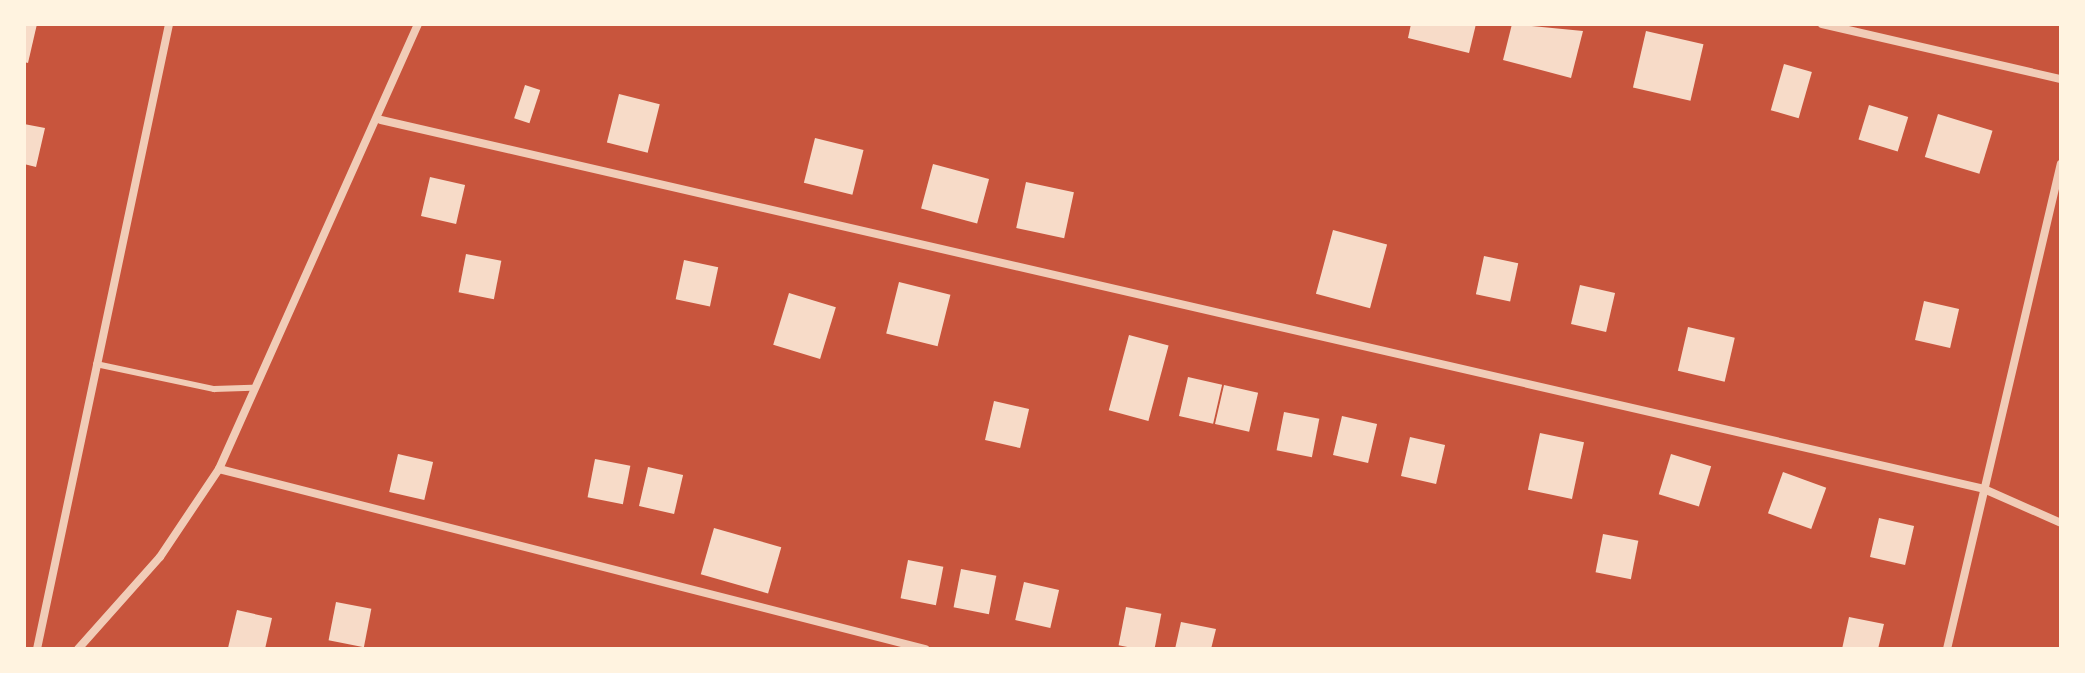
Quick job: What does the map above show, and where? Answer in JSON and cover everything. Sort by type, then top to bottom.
[{"type":"street","points":[[37,649],[169,24]]},
{"type":"street","points":[[78,649],[160,557],[219,469],[252,388],[381,120],[418,24]]},
{"type":"street","points":[[1822,24],[2061,79]]},
{"type":"street","points":[[381,120],[1984,489],[2061,523]]},
{"type":"street","points":[[1947,649],[2061,164]]},
{"type":"street","points":[[219,469],[925,649]]},
{"type":"lane","points":[[96,364],[214,389],[252,388]]},
{"type":"building","points":[[24,24],[37,24],[28,63],[24,62]]},
{"type":"building","points":[[1411,24],[1476,24],[1469,53],[1408,38]]},
{"type":"building","points":[[1512,24],[1583,31],[1571,78],[1503,60]]},
{"type":"building","points":[[1646,31],[1703,44],[1690,101],[1633,88]]},
{"type":"building","points":[[1784,64],[1812,72],[1799,118],[1771,110]]},
{"type":"building","points":[[525,85],[540,90],[529,123],[514,118]]},
{"type":"building","points":[[619,94],[660,104],[648,153],[607,143]]},
{"type":"building","points":[[1869,105],[1908,117],[1898,151],[1858,139]]},
{"type":"building","points":[[1938,114],[1993,131],[1979,174],[1925,157]]},
{"type":"building","points":[[24,124],[45,128],[36,167],[24,164]]},
{"type":"building","points":[[815,138],[864,150],[852,195],[804,183]]},
{"type":"building","points":[[933,164],[989,179],[977,223],[921,208]]},
{"type":"building","points":[[430,177],[465,185],[456,224],[421,216]]},
{"type":"building","points":[[1026,182],[1074,192],[1064,238],[1016,228]]},
{"type":"building","points":[[1333,230],[1387,244],[1370,308],[1316,294]]},
{"type":"building","points":[[466,254],[501,261],[494,299],[459,292]]},
{"type":"building","points":[[1484,256],[1518,263],[1510,301],[1476,294]]},
{"type":"building","points":[[684,260],[718,267],[710,306],[676,299]]},
{"type":"building","points":[[899,282],[950,295],[938,346],[886,333]]},
{"type":"building","points":[[1580,285],[1615,293],[1606,332],[1571,324]]},
{"type":"building","points":[[789,293],[836,307],[820,359],[773,345]]},
{"type":"building","points":[[1924,301],[1959,309],[1950,348],[1915,340]]},
{"type":"building","points":[[1688,327],[1735,338],[1725,382],[1678,371]]},
{"type":"building","points":[[1129,335],[1169,346],[1148,421],[1109,410]]},
{"type":"building","points":[[1188,377],[1222,385],[1213,424],[1179,416]]},
{"type":"building","points":[[1224,385],[1258,393],[1249,432],[1215,424]]},
{"type":"building","points":[[994,401],[1029,409],[1020,448],[985,440]]},
{"type":"building","points":[[1284,412],[1319,419],[1312,457],[1277,450]]},
{"type":"building","points":[[1342,416],[1377,424],[1368,463],[1333,455]]},
{"type":"building","points":[[1540,433],[1584,442],[1572,499],[1528,490]]},
{"type":"building","points":[[1410,437],[1445,445],[1436,484],[1401,476]]},
{"type":"building","points":[[398,454],[433,462],[424,500],[389,492]]},
{"type":"building","points":[[1671,454],[1711,466],[1699,506],[1659,494]]},
{"type":"building","points":[[595,459],[630,466],[623,504],[588,497]]},
{"type":"building","points":[[648,467],[683,475],[674,514],[639,506]]},
{"type":"building","points":[[1783,472],[1826,488],[1811,529],[1768,513]]},
{"type":"building","points":[[1879,518],[1914,526],[1905,565],[1870,557]]},
{"type":"building","points":[[714,528],[781,547],[768,593],[701,574]]},
{"type":"building","points":[[1603,534],[1638,541],[1631,579],[1596,572]]},
{"type":"building","points":[[908,560],[943,567],[936,605],[901,598]]},
{"type":"building","points":[[961,569],[996,576],[989,614],[954,607]]},
{"type":"building","points":[[1024,582],[1059,590],[1050,628],[1015,620]]},
{"type":"building","points":[[336,602],[371,609],[364,647],[329,640]]},
{"type":"building","points":[[1126,607],[1161,614],[1155,649],[1119,645]]},
{"type":"building","points":[[237,610],[272,618],[265,649],[228,648]]},
{"type":"building","points":[[1849,617],[1884,624],[1878,649],[1842,649]]},
{"type":"building","points":[[1181,622],[1216,629],[1211,649],[1175,649]]}]
